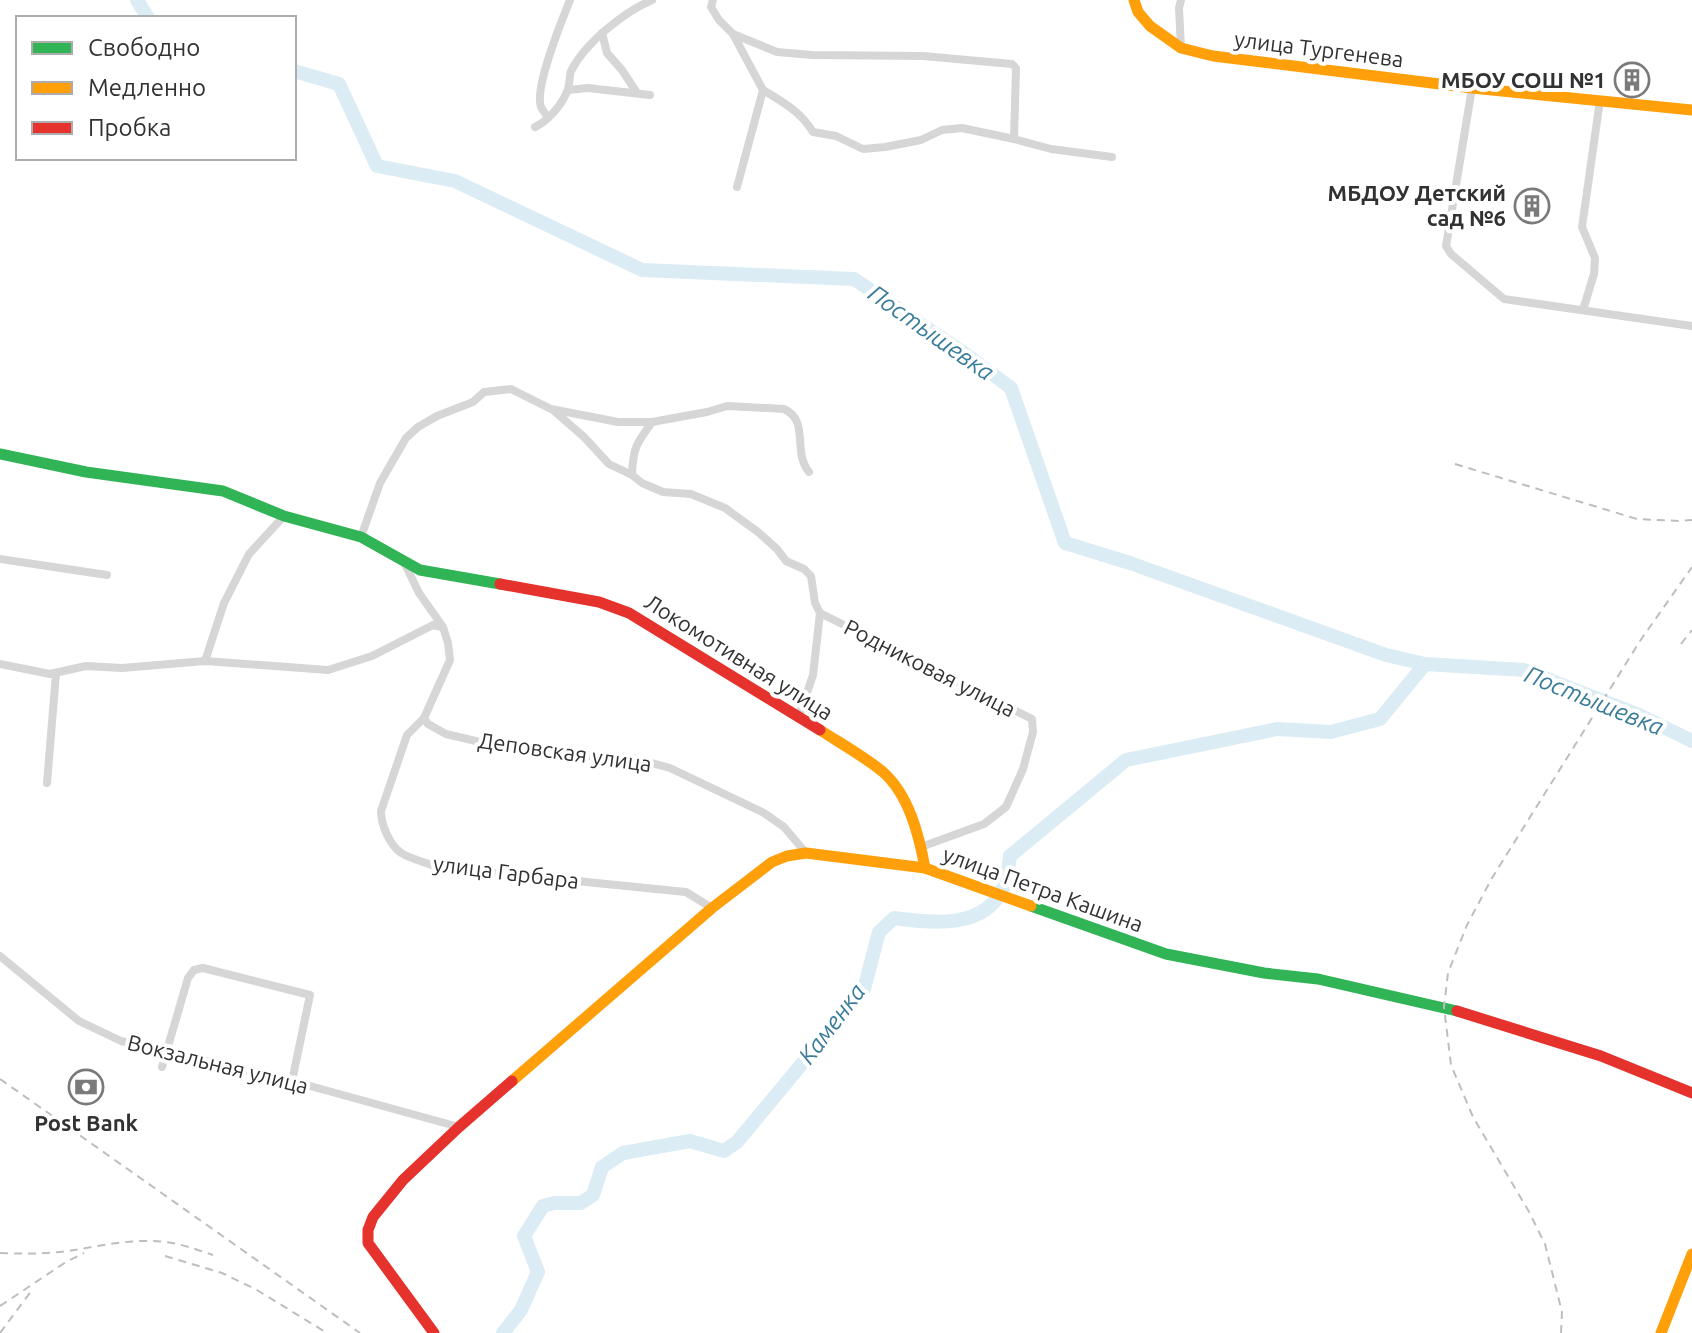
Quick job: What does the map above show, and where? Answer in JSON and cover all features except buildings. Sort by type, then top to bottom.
[{"type":"main road","points":[[1134,0],[1138,12],[1150,26],[1181,48]]},
{"type":"main road","name":"улица Тургенева","points":[[1181,48],[1213,56],[1472,88],[1692,110]]},
{"type":"main road","name":"Локомотивная улица","points":[[0,454],[86,472],[223,491],[284,516],[361,537],[420,570],[599,602],[629,613],[799,716],[883,772],[895,784],[910,815],[925,868]]},
{"type":"main road","name":"улица Петра Кашина","points":[[434,1333],[368,1243],[368,1230],[373,1217],[403,1180],[459,1127],[712,908],[772,862],[787,856],[806,853],[925,868],[1166,954],[1264,973],[1318,979],[1444,1007],[1601,1056],[1692,1093]]},
{"type":"main road","points":[[1661,1333],[1692,1254]]},
{"type":"street","points":[[548,118],[540,105],[541,91],[550,51],[570,0]]},
{"type":"street","points":[[535,127],[548,118],[568,90],[570,73],[602,33],[652,0]]},
{"type":"street","points":[[703,0],[712,3],[719,20],[733,34],[763,90],[792,107],[813,132],[836,136],[863,149],[921,140],[942,130],[962,128],[1051,149],[1112,157]]},
{"type":"street","points":[[1181,0],[1181,48]]},
{"type":"street","points":[[602,33],[607,53],[637,93]]},
{"type":"street","points":[[733,34],[777,52],[923,56],[1012,64],[1016,68],[1014,139]]},
{"type":"street","points":[[568,90],[588,88],[650,95]]},
{"type":"street","points":[[1472,88],[1446,246],[1451,254],[1504,299],[1692,326]]},
{"type":"street","points":[[737,187],[763,90]]},
{"type":"street","points":[[1583,310],[1594,274],[1595,258],[1582,227],[1600,100]]},
{"type":"street","points":[[361,537],[380,483],[406,438],[418,427],[473,402],[484,392],[511,389],[551,409],[618,422],[652,422],[727,406],[784,409],[792,413],[799,423],[801,455],[809,472]]},
{"type":"street","name":"Родниковая улица","points":[[551,409],[609,464],[663,492],[691,494],[725,508],[758,532],[786,561],[804,569],[811,576],[815,603],[820,613],[1032,719],[1033,732],[1023,769],[1006,807],[984,824],[921,847]]},
{"type":"street","points":[[632,475],[635,444],[652,422]]},
{"type":"street","points":[[205,661],[224,603],[249,554],[284,516]]},
{"type":"street","points":[[0,559],[107,575]]},
{"type":"street","points":[[404,562],[419,593],[443,627],[448,643],[450,660],[424,718]]},
{"type":"street","points":[[799,716],[813,675],[820,613]]},
{"type":"street","points":[[0,664],[56,674],[86,666],[122,668],[205,661],[328,670],[372,656],[433,625],[443,627]]},
{"type":"street","points":[[47,783],[56,674]]},
{"type":"street","name":"Деповская улица","points":[[424,718],[428,724],[446,734],[514,750],[633,758],[670,768],[764,813],[784,827],[806,853]]},
{"type":"street","name":"улица Гарбара","points":[[424,718],[407,735],[381,811],[381,822],[400,853],[437,867],[686,892],[712,908]]},
{"type":"street","name":"Вокзальная улица","points":[[0,956],[79,1021],[121,1041],[292,1081],[459,1127]]},
{"type":"street","points":[[162,1067],[188,978],[194,970],[203,968],[310,995],[292,1081]]},
{"type":"waterway","name":"Постышевка","points":[[137,0],[147,16]]},
{"type":"waterway","name":"Постышевка","points":[[296,72],[339,84],[377,166],[455,181],[642,270],[854,279],[1011,388],[1065,543],[1130,563],[1386,655],[1425,664],[1524,670],[1639,715],[1692,741]]},
{"type":"waterway","name":"Каменка","points":[[503,1333],[521,1310],[538,1272],[524,1236],[543,1206],[581,1203],[593,1195],[602,1167],[623,1153],[690,1141],[724,1151],[737,1142],[864,989],[879,932],[894,918],[941,922],[971,917],[985,910],[996,900],[1004,886],[1010,856],[1126,760],[1277,729],[1331,732],[1380,719],[1425,664]]},
{"type":"railway","points":[[1455,464],[1637,519],[1692,520]]},
{"type":"railway","points":[[1561,1333],[1562,1312],[1545,1244],[1473,1117],[1451,1065],[1444,1007],[1448,973],[1467,925],[1492,878],[1640,641],[1692,567]]},
{"type":"railway","points":[[1681,644],[1692,630]]},
{"type":"railway","points":[[0,1079],[360,1333]]},
{"type":"railway","points":[[0,1253],[51,1253],[154,1241],[178,1244],[213,1255]]},
{"type":"railway","points":[[0,1306],[84,1253]]},
{"type":"railway","points":[[165,1256],[222,1273],[257,1290],[327,1333]]},
{"type":"railway","points":[[0,1333],[32,1290]]},
{"type":"traffic: fast","points":[[0,454],[86,472],[223,491],[284,516],[361,537],[420,570],[500,584]]},
{"type":"traffic: fast","points":[[1031,906],[1166,954],[1264,973],[1318,979],[1457,1011]]},
{"type":"traffic: slow","points":[[1134,0],[1138,12],[1150,26],[1181,48],[1213,56],[1472,88],[1692,110]]},
{"type":"traffic: slow","points":[[820,730],[868,761],[892,781],[912,816],[925,868]]},
{"type":"traffic: slow","points":[[512,1081],[712,908],[772,862],[787,856],[806,853],[925,868],[1031,906]]},
{"type":"traffic: slow","points":[[1661,1333],[1692,1254]]},
{"type":"traffic: jam","points":[[500,584],[599,602],[629,613],[820,730]]},
{"type":"traffic: jam","points":[[1457,1011],[1601,1056],[1692,1093]]},
{"type":"traffic: jam","points":[[434,1333],[368,1243],[368,1230],[373,1217],[403,1180],[512,1081]]},
{"type":"place","name":"МБОУ СОШ №1","points":[[1632,80]]},
{"type":"place","name":"МБДОУ Детский сад №6","points":[[1532,206]]},
{"type":"place","name":"Post Bank","points":[[86,1087]]}]
